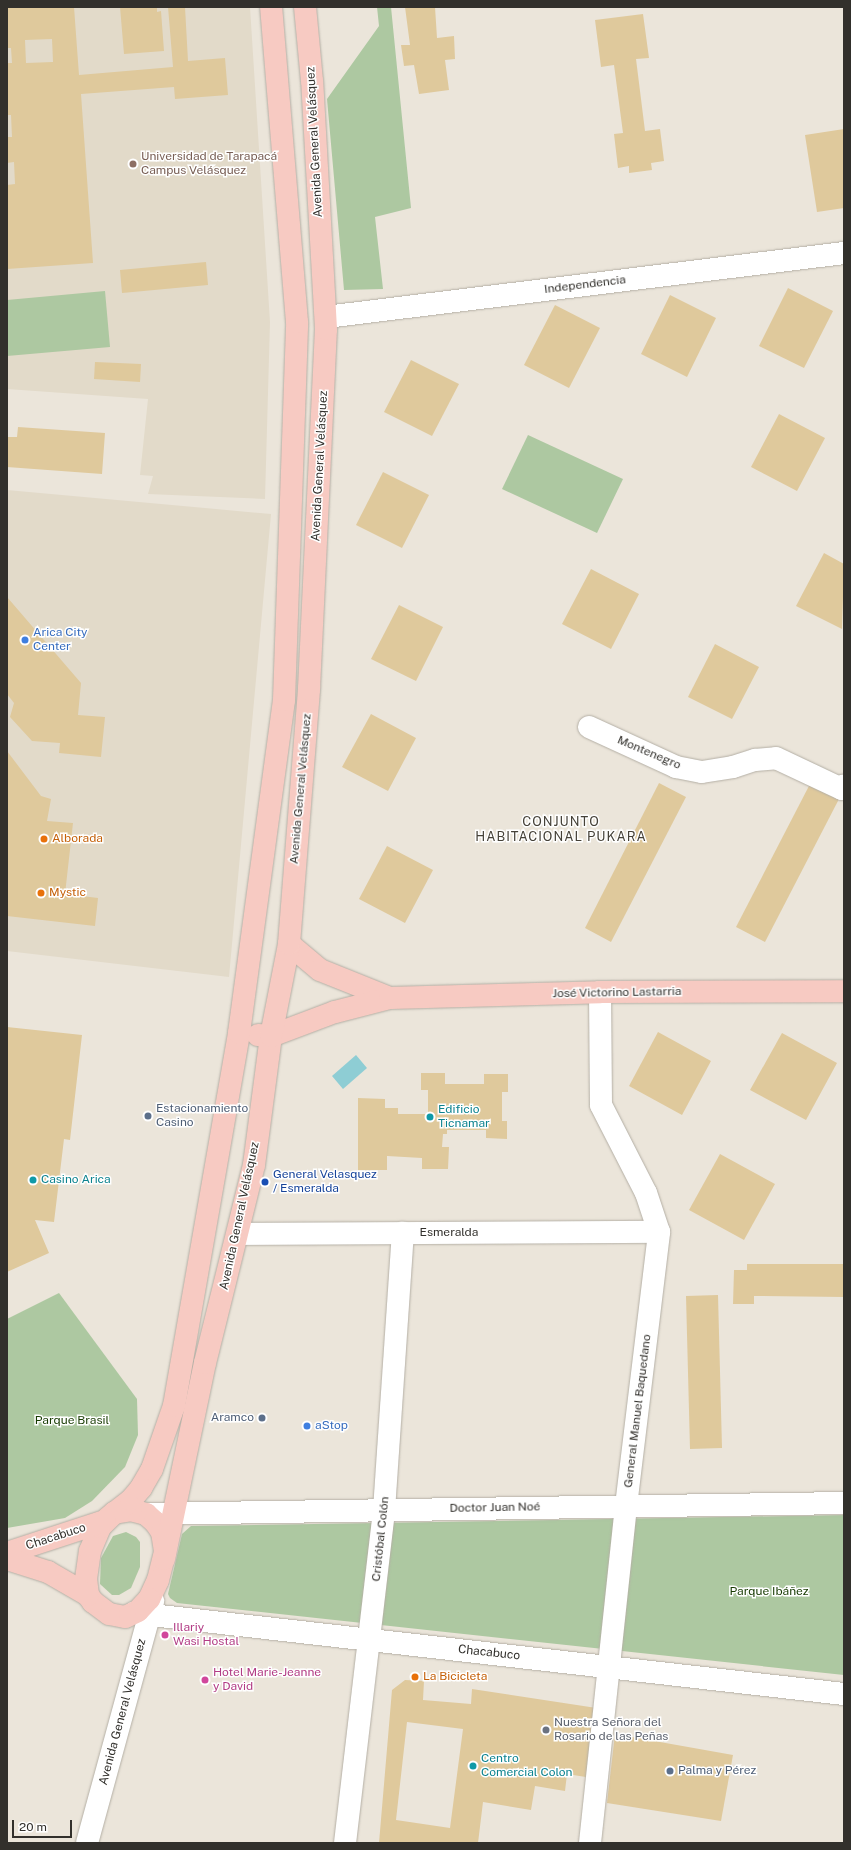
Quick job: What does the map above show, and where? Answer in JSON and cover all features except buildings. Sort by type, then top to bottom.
[{"type":"main road","name":"Avenida General Velásquez","points":[[106,1519],[131,1500],[141,1488],[152,1469],[174,1406],[239,1032],[284,700],[297,329],[271,7]]},
{"type":"main road","name":"Avenida General Velásquez","points":[[164,1559],[205,1363],[254,1165],[271,1036],[289,944],[309,689],[326,317],[305,7]]},
{"type":"main road","name":"José Victorino Lastarria","points":[[289,944],[320,970],[390,998]]},
{"type":"main road","name":"José Victorino Lastarria","points":[[239,1032],[271,1036],[335,1012],[390,998],[600,992],[844,991]]},
{"type":"main road","points":[[128,1510],[146,1514],[162,1532],[165,1541],[164,1559],[158,1580],[142,1614],[124,1616],[109,1614],[101,1609],[88,1595],[86,1586],[90,1551],[95,1534],[106,1519],[128,1510]]},
{"type":"main road","name":"Chacabuco","points":[[7,1553],[106,1519]]},
{"type":"main road","name":"Chacabuco","points":[[7,1559],[48,1572],[88,1595]]},
{"type":"street","name":"Independencia","points":[[326,317],[844,253]]},
{"type":"street","name":"Montenegro","points":[[589,727],[676,767],[702,772],[733,767],[755,760],[776,758],[842,789],[844,785]]},
{"type":"street","name":"General Manuel Baquedano","points":[[590,1843],[626,1506],[659,1232],[646,1193],[601,1105],[600,992]]},
{"type":"street","name":"Esmeralda","points":[[238,1234],[659,1232]]},
{"type":"street","name":"Cristóbal Colón","points":[[345,1843],[384,1510],[403,1233]]},
{"type":"street","name":"Doctor Juan Noé","points":[[146,1514],[844,1503]]},
{"type":"street","name":"Chacabuco","points":[[142,1614],[844,1694]]},
{"type":"street","name":"Avenida General Velásquez","points":[[87,1843],[142,1614]]},
{"type":"shaded area","name":"Universidad de Tarapacá Campus Velásquez","points":[[7,7],[250,7],[270,322],[265,499],[148,494],[153,476],[140,475],[148,399],[7,389]]},
{"type":"shaded area","points":[[7,490],[271,514],[229,977],[7,951]]},
{"type":"green space","points":[[377,7],[391,7],[411,208],[375,217],[383,289],[344,290],[327,99],[379,26]]},
{"type":"green space","points":[[105,291],[110,347],[7,356],[7,300]]},
{"type":"green space","points":[[528,435],[623,479],[597,533],[502,489]]},
{"type":"green space","name":"Parque Brasil","points":[[59,1293],[137,1399],[138,1435],[125,1467],[92,1501],[65,1518],[7,1528],[7,1319]]},
{"type":"green space","name":"Parque Ibáñez","points":[[844,1515],[844,1675],[177,1603],[170,1598],[168,1594],[182,1534],[191,1526]]},
{"type":"green space","points":[[126,1532],[136,1537],[140,1542],[140,1567],[131,1588],[119,1595],[112,1595],[100,1584],[101,1558],[113,1536]]},
{"type":"water","points":[[356,1055],[367,1068],[343,1089],[332,1076]]},
{"type":"place","name":"Universidad de Tarapacá Campus Velásquez","points":[[133,164]]},
{"type":"place","name":"Arica City Center","points":[[25,640]]},
{"type":"place","name":"Alborada","points":[[44,839]]},
{"type":"place","name":"Mystic","points":[[41,893]]},
{"type":"place","name":"Estacionamiento Casino","points":[[148,1116]]},
{"type":"place","name":"Edificio Ticnamar","points":[[430,1117]]},
{"type":"place","name":"Casino Arica","points":[[33,1180]]},
{"type":"place","name":"General Velasquez / Esmeralda","points":[[265,1182]]},
{"type":"place","name":"Aramco","points":[[262,1418]]},
{"type":"place","name":"aStop","points":[[307,1426]]},
{"type":"place","name":"Illariy Wasi Hostal","points":[[165,1635]]},
{"type":"place","name":"La Bicicleta","points":[[415,1677]]},
{"type":"place","name":"Hotel Marie-Jeanne y David","points":[[205,1680]]},
{"type":"place","name":"Nuestra Señora del Rosario de las Peñas","points":[[546,1730]]},
{"type":"place","name":"Centro Comercial Colon","points":[[473,1766]]},
{"type":"place","name":"Palma y Pérez","points":[[670,1771]]},
{"type":"district","name":"CONJUNTO HABITACIONAL PUKARA","points":[[561,830]]}]
